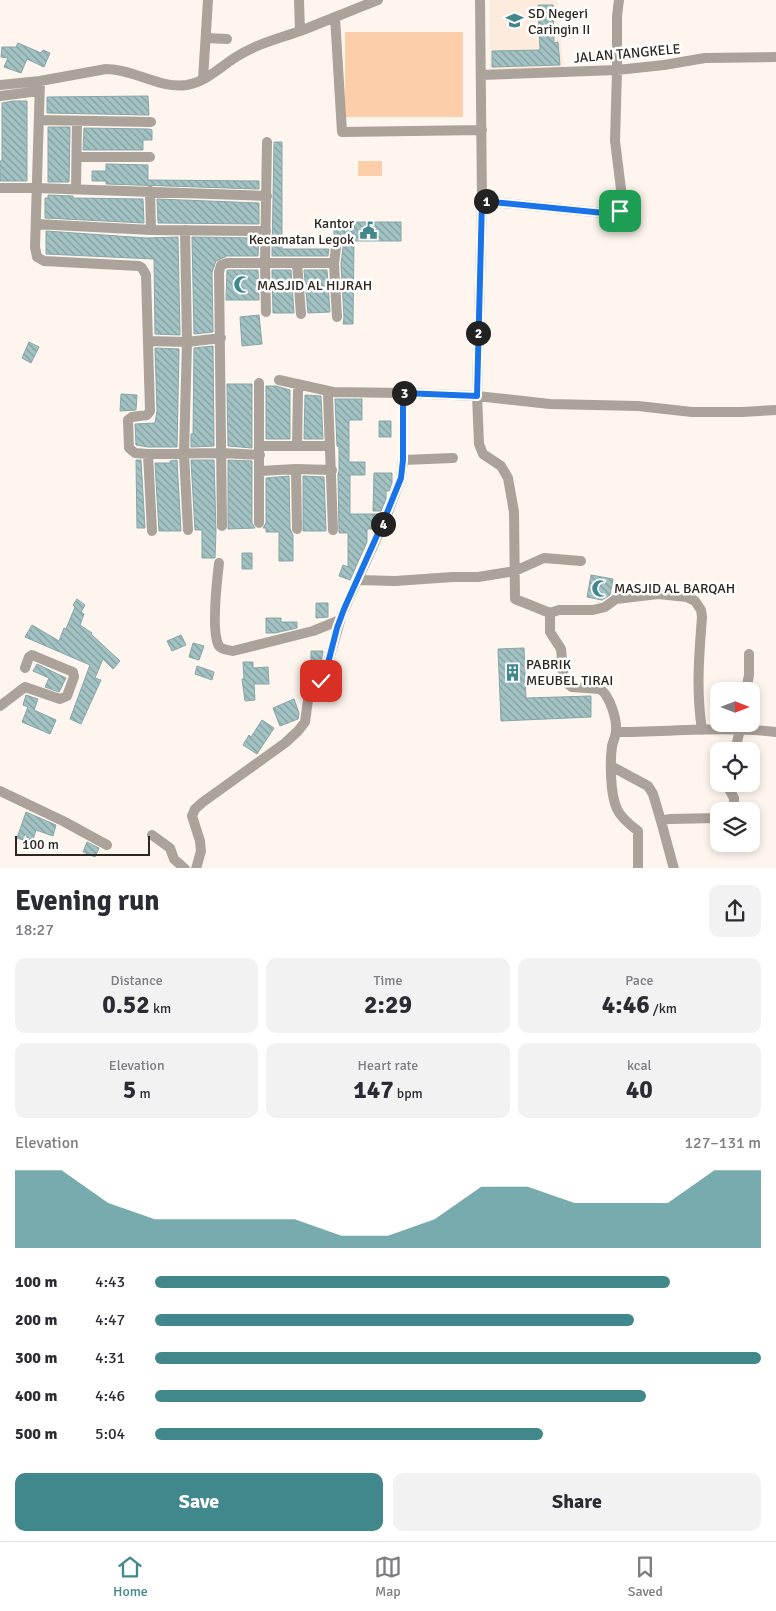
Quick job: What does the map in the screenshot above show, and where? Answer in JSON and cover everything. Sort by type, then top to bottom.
[{"type":"street","points":[[203,79],[208,0]]},
{"type":"street","points":[[299,0],[300,31]]},
{"type":"street","points":[[0,96],[106,69],[133,73],[169,85],[187,85],[213,74],[231,60],[258,45],[300,31],[378,0]]},
{"type":"street","points":[[480,0],[482,201],[477,396],[479,444],[487,458],[501,466],[507,474],[510,485],[514,512],[515,599],[550,613],[559,610],[593,610],[605,607],[616,599],[658,594],[686,597],[695,601],[701,610],[702,617],[698,664],[698,706],[702,730]]},
{"type":"street","points":[[482,201],[614,214],[620,211],[622,206],[615,141],[617,16],[619,0]]},
{"type":"street","points":[[335,17],[342,132],[482,130]]},
{"type":"street","points":[[206,38],[228,39]]},
{"type":"street","name":"JALAN TANGKELE","points":[[481,75],[617,70],[704,58],[776,57]]},
{"type":"street","points":[[0,85],[40,86]]},
{"type":"street","points":[[40,86],[36,188],[36,253],[40,260],[44,261],[134,265],[142,268],[146,275],[150,412],[147,415],[132,417],[128,422],[129,448],[135,453],[184,454],[260,451],[297,446],[329,446]]},
{"type":"street","points":[[39,120],[152,122]]},
{"type":"street","points":[[76,189],[77,121]]},
{"type":"street","points":[[266,312],[267,142]]},
{"type":"street","points":[[77,157],[150,157]]},
{"type":"street","points":[[0,188],[267,196]]},
{"type":"street","points":[[150,191],[151,230]]},
{"type":"street","points":[[36,224],[151,230],[266,231]]},
{"type":"street","points":[[185,230],[188,342],[184,454],[188,530]]},
{"type":"street","points":[[336,247],[334,264],[337,317]]},
{"type":"street","points":[[222,526],[219,272],[221,265],[227,263],[331,262],[334,264]]},
{"type":"street","points":[[297,263],[301,314]]},
{"type":"street","points":[[148,341],[188,342],[221,338]]},
{"type":"street","points":[[279,380],[333,392],[477,396],[550,404],[638,406],[692,412],[776,410]]},
{"type":"street","points":[[259,383],[260,523]]},
{"type":"street","points":[[297,446],[298,391]]},
{"type":"street","points":[[196,868],[201,851],[200,841],[192,816],[195,809],[285,743],[305,722],[308,700],[324,676],[340,620],[401,478],[403,460],[403,393]]},
{"type":"street","points":[[328,396],[333,530]]},
{"type":"street","points":[[148,454],[152,531]]},
{"type":"street","points":[[403,460],[453,458]]},
{"type":"street","points":[[296,469],[297,529]]},
{"type":"street","points":[[260,471],[332,470]]},
{"type":"street","points":[[358,580],[395,581],[478,577],[514,571],[544,558],[581,561]]},
{"type":"street","points":[[219,563],[216,636],[219,646],[222,648],[233,650],[242,648],[313,631],[340,620]]},
{"type":"street","points":[[550,613],[550,632],[561,649],[564,681],[572,687],[593,687],[603,691],[611,708],[616,732],[612,744],[611,766],[616,807],[623,818],[640,834],[638,868]]},
{"type":"street","points":[[748,682],[749,654]]},
{"type":"street","points":[[0,706],[25,687],[60,699],[67,696],[74,677],[73,672],[32,655],[29,657],[25,668]]},
{"type":"street","points":[[616,732],[710,729]]},
{"type":"street","points":[[760,730],[776,732]]},
{"type":"street","points":[[611,766],[648,786],[661,821],[674,868]]},
{"type":"street","points":[[0,791],[63,821],[107,845]]},
{"type":"street","points":[[661,821],[669,819],[710,818]]},
{"type":"street","points":[[152,835],[170,848],[174,859],[185,868]]},
{"type":"shaded area","name":"SD Negeri Caringin II","points":[[490,0],[557,0],[564,70],[490,72]],"holes":[[[538,5],[553,5],[554,37],[540,38]],[[543,43],[558,43],[560,65],[544,66]],[[538,50],[539,65],[492,67],[492,51]]]},
{"type":"shaded area","points":[[345,32],[463,32],[463,117],[345,117]]},
{"type":"shaded area","points":[[358,161],[382,161],[382,176],[358,176]]},
{"type":"building","points":[[538,5],[553,5],[554,43],[558,42],[560,65],[492,67],[492,51],[540,50]]},
{"type":"building","points":[[18,43],[41,53],[43,50],[50,53],[44,67],[27,59],[21,73],[4,67],[8,58],[1,57],[2,47],[16,47]]},
{"type":"building","points":[[148,96],[149,115],[47,113],[47,97]]},
{"type":"building","points":[[27,101],[27,181],[0,181],[2,103]]},
{"type":"building","points":[[48,127],[70,127],[69,182],[48,182]]},
{"type":"building","points":[[84,128],[149,129],[152,130],[152,140],[143,140],[143,150],[83,150]]},
{"type":"building","points":[[274,142],[282,142],[282,249],[329,249],[328,256],[272,256]]},
{"type":"building","points":[[106,164],[148,165],[148,180],[259,181],[259,189],[106,184],[106,181],[92,181],[92,171],[106,171]]},
{"type":"building","points":[[48,195],[73,196],[73,198],[143,199],[144,223],[45,218],[45,198],[48,198]]},
{"type":"building","points":[[157,199],[259,203],[259,224],[158,223]]},
{"type":"building","points":[[334,222],[401,222],[401,241],[354,241],[353,324],[343,324],[341,264],[343,247],[340,241],[334,241]]},
{"type":"building","points":[[46,231],[147,238],[178,237],[180,335],[155,334],[154,259],[46,254]]},
{"type":"building","points":[[192,237],[259,238],[258,256],[227,256],[216,261],[212,272],[213,332],[194,334]]},
{"type":"building","name":"MASJID AL HIJRAH","points":[[227,270],[258,270],[259,300],[226,300]]},
{"type":"building","points":[[272,270],[291,270],[294,313],[273,313]]},
{"type":"building","points":[[304,270],[327,270],[330,312],[308,313]]},
{"type":"building","points":[[259,315],[262,344],[242,346],[240,317]]},
{"type":"building","points":[[29,342],[39,347],[31,363],[22,358]]},
{"type":"building","points":[[213,346],[214,446],[191,447],[191,434],[193,434],[194,348]]},
{"type":"building","points":[[155,348],[179,349],[177,447],[136,445],[135,424],[155,423],[157,411]]},
{"type":"building","points":[[227,384],[252,384],[252,448],[228,446]]},
{"type":"building","points":[[266,386],[276,386],[290,390],[290,439],[266,439]]},
{"type":"building","points":[[121,394],[137,395],[136,410],[120,411]]},
{"type":"building","points":[[305,395],[321,396],[323,439],[304,439]]},
{"type":"building","points":[[335,399],[362,399],[362,420],[349,420],[349,462],[365,462],[365,475],[350,475],[350,514],[379,514],[373,529],[367,529],[367,542],[350,580],[339,576],[343,565],[348,567],[348,533],[339,533],[339,447],[337,446]]},
{"type":"building","points":[[379,421],[391,421],[391,437],[379,437]]},
{"type":"building","points":[[136,460],[141,460],[145,528],[137,528]]},
{"type":"building","points":[[177,460],[181,531],[159,531],[155,463],[170,463],[170,461]]},
{"type":"building","points":[[191,460],[214,460],[215,558],[202,558],[202,530],[195,530]]},
{"type":"building","points":[[228,460],[252,461],[252,523],[255,528],[228,529]]},
{"type":"building","points":[[374,473],[392,473],[392,483],[389,491],[386,491],[386,499],[381,511],[373,511]]},
{"type":"building","points":[[289,476],[293,561],[279,561],[279,532],[266,532],[266,528],[263,528],[266,523],[266,478]]},
{"type":"building","points":[[303,476],[324,477],[326,531],[303,531]]},
{"type":"building","points":[[242,553],[252,553],[252,569],[242,569]]},
{"type":"building","name":"MASJID AL BARQAH","points":[[591,575],[613,579],[610,595],[602,600],[587,597]]},
{"type":"building","points":[[77,599],[85,605],[81,612],[84,614],[80,625],[92,633],[120,661],[113,669],[103,659],[95,678],[101,680],[81,724],[70,719],[90,665],[25,637],[32,625],[59,641],[64,628],[66,629],[75,607],[73,605]]},
{"type":"building","points":[[316,603],[328,603],[328,617],[316,618]]},
{"type":"building","points":[[266,618],[281,618],[281,622],[297,622],[297,628],[266,633]]},
{"type":"building","points":[[181,635],[186,645],[172,651],[167,641]]},
{"type":"building","points":[[193,643],[204,646],[199,660],[189,657]]},
{"type":"building","name":"PABRIK MEUBEL TIRAI","points":[[524,648],[526,698],[591,696],[591,717],[501,721],[498,649]]},
{"type":"building","points":[[311,651],[323,651],[321,662],[318,662],[317,674],[306,674],[306,666],[311,666]]},
{"type":"building","points":[[243,662],[253,662],[253,668],[268,667],[269,684],[254,684],[255,700],[245,701],[242,679],[244,679]]},
{"type":"building","points":[[37,664],[66,678],[59,692],[45,687],[49,678],[33,671]]},
{"type":"building","points":[[197,666],[214,672],[212,680],[195,674]]},
{"type":"building","points":[[26,695],[38,699],[34,710],[56,720],[50,734],[22,722],[28,707],[23,705]]},
{"type":"building","points":[[294,699],[299,713],[298,719],[280,726],[273,708]]},
{"type":"building","points":[[262,720],[274,728],[257,754],[243,745],[249,735],[251,737]]},
{"type":"building","points":[[26,812],[56,825],[53,836],[36,830],[32,843],[17,838]]},
{"type":"building","points":[[87,842],[99,848],[95,857],[83,852]]},
{"type":"place","name":"SD Negeri Caringin II","points":[[514,21]]},
{"type":"place","name":"Kantor Kecamatan Legok","points":[[368,231]]},
{"type":"place","name":"MASJID AL HIJRAH","points":[[243,285]]},
{"type":"place","name":"MASJID AL BARQAH","points":[[600,588]]},
{"type":"place","name":"PABRIK MEUBEL TIRAI","points":[[512,672]]},
{"type":"route","points":[[321,681],[344,609],[364,568],[401,478],[403,460],[403,393],[477,396],[482,201],[614,214],[620,211]]}]
